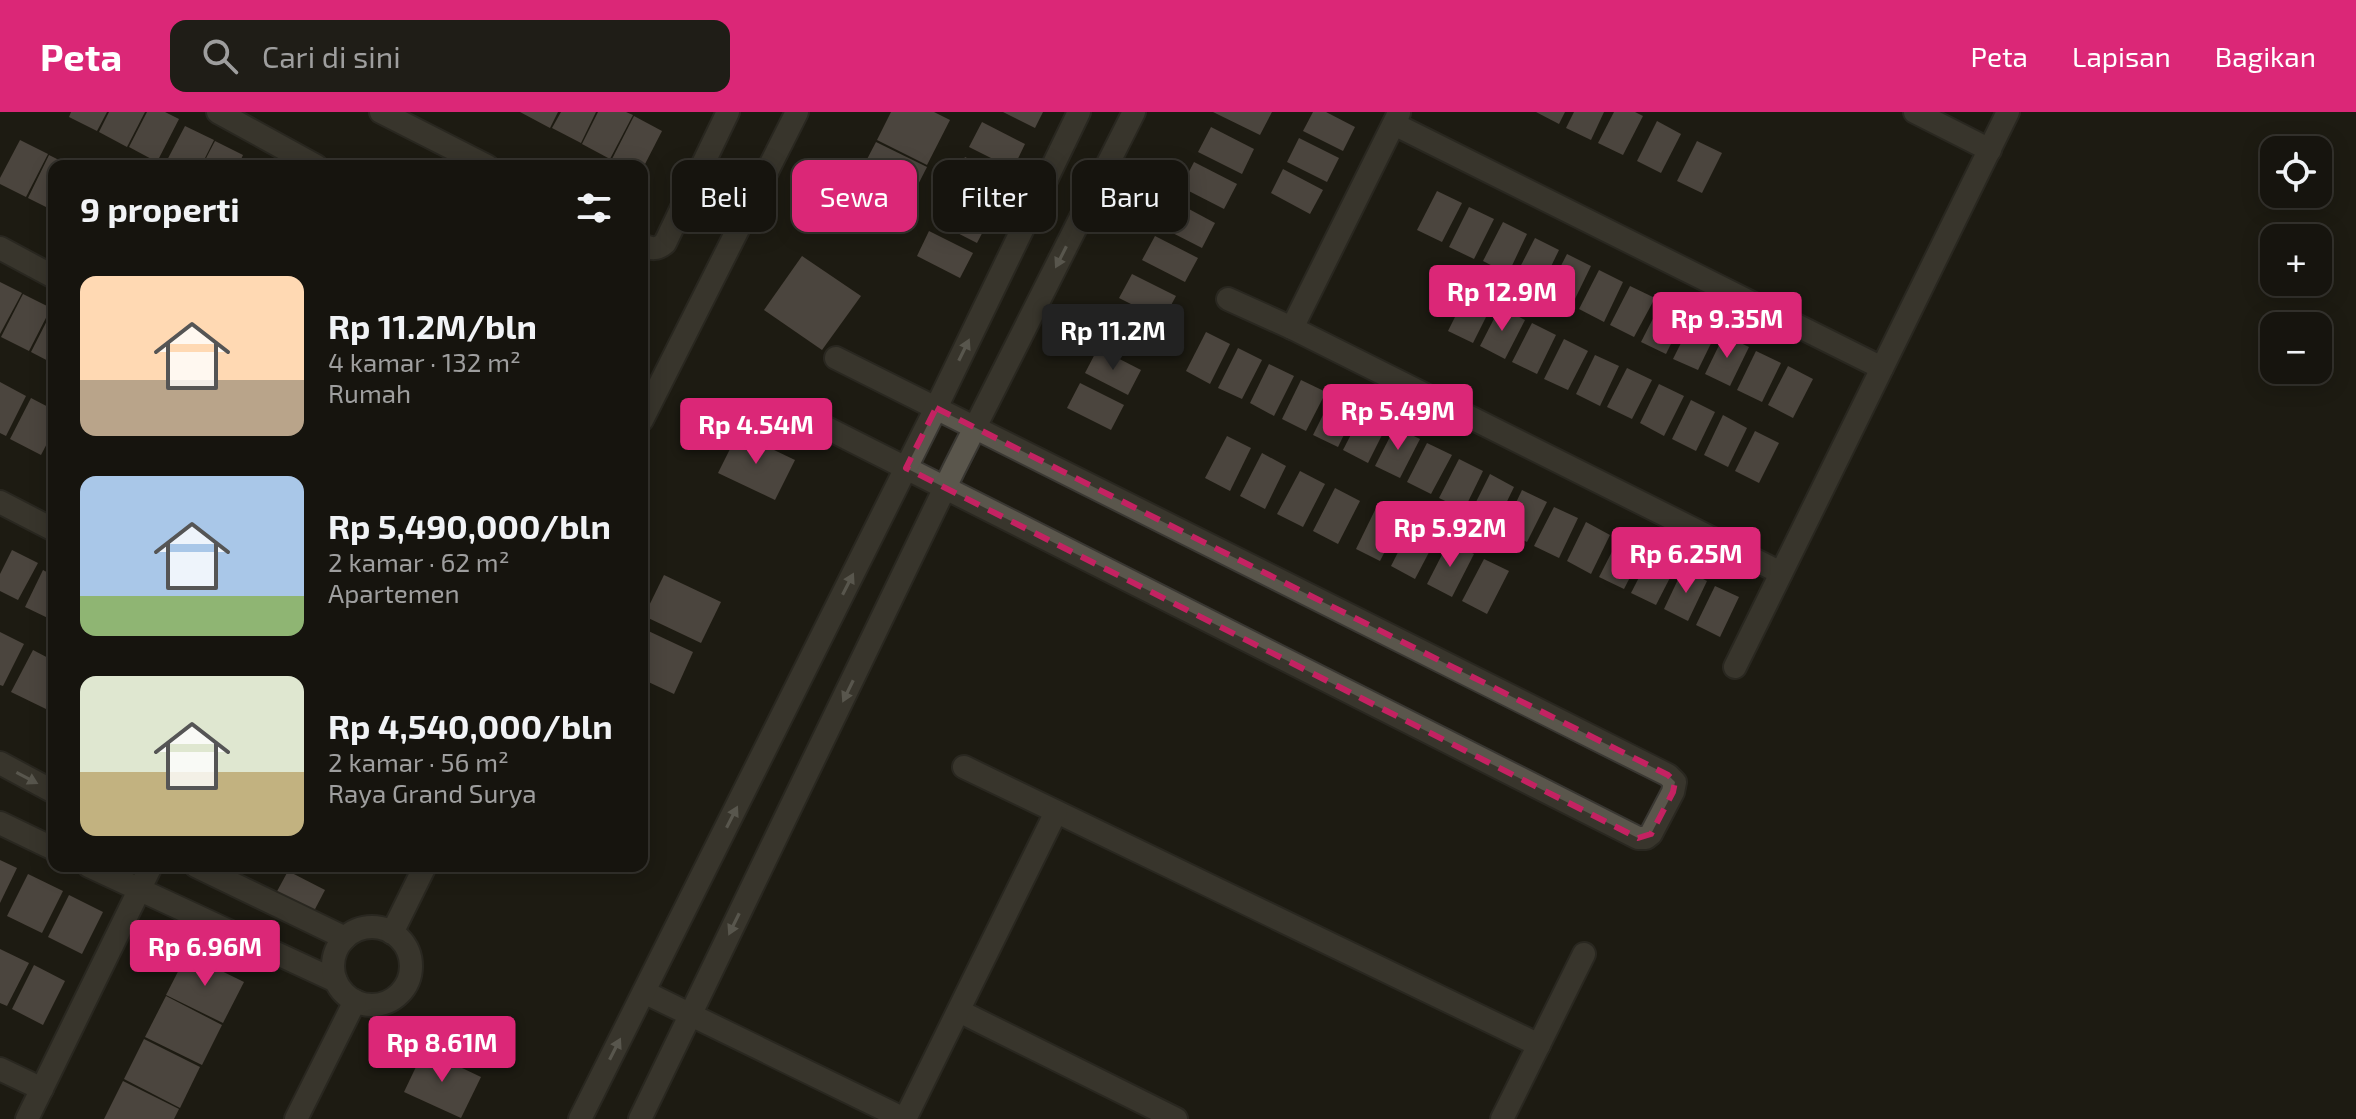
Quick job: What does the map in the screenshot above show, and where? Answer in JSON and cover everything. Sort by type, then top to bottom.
[{"type":"street","points":[[218,112],[305,160]]},
{"type":"street","points":[[381,112],[475,160]]},
{"type":"street","points":[[648,248],[659,248],[665,243],[728,112]]},
{"type":"street","points":[[648,408],[797,112]]},
{"type":"street","points":[[580,1119],[933,414],[1079,112]]},
{"type":"street","points":[[640,1119],[950,478],[1134,112]]},
{"type":"street","points":[[1915,112],[1990,150]]},
{"type":"street","points":[[1735,667],[2008,112]]},
{"type":"street","points":[[1292,328],[1397,118],[1882,368]]},
{"type":"street","points":[[0,248],[48,274]]},
{"type":"street","points":[[1228,299],[1292,328],[1781,573]]},
{"type":"street","points":[[803,416],[950,478],[1638,838],[1651,834],[1673,792],[1675,782],[1668,775],[933,414],[836,358]]},
{"type":"street","points":[[0,502],[48,527]]},
{"type":"street","points":[[0,763],[48,789]]},
{"type":"street","points":[[964,767],[1539,1045]]},
{"type":"street","points":[[644,992],[904,1119],[1056,812]]},
{"type":"street","points":[[0,823],[48,846]]},
{"type":"street","points":[[101,872],[336,981]]},
{"type":"street","points":[[27,1119],[148,872]]},
{"type":"street","points":[[208,872],[345,938]]},
{"type":"street","points":[[392,933],[422,872]]},
{"type":"street","points":[[380,928],[403,943],[410,955],[411,971],[407,984],[397,996],[384,1004],[370,1005],[355,1001],[344,993],[336,981],[334,958],[345,938],[356,931],[380,928]]},
{"type":"street","points":[[1502,1119],[1584,954]]},
{"type":"street","points":[[296,1119],[355,1001]]},
{"type":"street","points":[[959,1011],[1176,1119]]},
{"type":"street","points":[[0,1069],[42,1089]]},
{"type":"highlighted area","points":[[936,408],[1668,775],[1675,782],[1673,792],[1651,834],[1638,838],[906,468]]},
{"type":"building","points":[[71,112],[107,112],[97,131],[69,117]]},
{"type":"building","points":[[109,112],[145,112],[127,147],[99,132]]},
{"type":"building","points":[[147,112],[165,112],[179,119],[158,160],[129,147]]},
{"type":"building","points":[[520,112],[558,112],[550,128]]},
{"type":"building","points":[[561,112],[596,112],[581,143],[552,128]]},
{"type":"building","points":[[598,112],[633,115],[610,159],[582,144]]},
{"type":"building","points":[[891,112],[934,112],[950,120],[927,165],[877,140]]},
{"type":"building","points":[[1003,112],[1043,112],[1035,128]]},
{"type":"building","points":[[1213,112],[1272,112],[1260,135]]},
{"type":"building","points":[[1313,112],[1326,112],[1355,127],[1343,151],[1303,131]]},
{"type":"building","points":[[1536,112],[1565,112],[1559,124]]},
{"type":"building","points":[[1574,112],[1604,112],[1591,140],[1566,128]]},
{"type":"building","points":[[1614,112],[1635,112],[1643,116],[1623,155],[1598,143]]},
{"type":"building","points":[[634,116],[662,131],[647,160],[612,159]]},
{"type":"building","points":[[1657,121],[1681,134],[1661,173],[1637,161]]},
{"type":"building","points":[[982,122],[1025,144],[1017,160],[995,160],[969,147]]},
{"type":"building","points":[[185,126],[214,140],[204,160],[167,160]]},
{"type":"building","points":[[1211,127],[1254,149],[1242,174],[1198,152]]},
{"type":"building","points":[[1299,138],[1339,158],[1327,182],[1287,162]]},
{"type":"building","points":[[20,140],[48,154],[26,197],[0,184],[0,178]]},
{"type":"building","points":[[215,141],[243,155],[241,160],[205,160]]},
{"type":"building","points":[[1697,141],[1722,153],[1702,193],[1677,181]]},
{"type":"building","points":[[876,142],[913,160],[867,160]]},
{"type":"building","points":[[49,155],[59,160],[48,160],[48,208],[28,198]]},
{"type":"building","points":[[917,162],[927,167],[917,187]]},
{"type":"building","points":[[1194,162],[1237,184],[1224,209],[1188,191],[1188,174]]},
{"type":"building","points":[[1283,169],[1323,190],[1310,214],[1271,193]]},
{"type":"building","points":[[1437,191],[1462,203],[1442,242],[1417,230]]},
{"type":"building","points":[[1469,207],[1494,219],[1474,259],[1449,247]]},
{"type":"building","points":[[1188,209],[1215,223],[1202,248],[1171,232],[1188,232]]},
{"type":"building","points":[[1503,222],[1527,234],[1508,274],[1483,261]]},
{"type":"building","points":[[929,231],[973,253],[960,278],[917,256]]},
{"type":"building","points":[[956,232],[983,232],[977,243]]},
{"type":"building","points":[[1155,236],[1198,258],[1185,282],[1142,260]]},
{"type":"building","points":[[1535,238],[1559,250],[1540,289],[1515,277]]},
{"type":"building","points":[[1567,254],[1591,266],[1572,305],[1547,293]]},
{"type":"building","points":[[802,256],[861,296],[822,350],[764,310]]},
{"type":"building","points":[[1599,270],[1623,282],[1604,322],[1579,309]]},
{"type":"building","points":[[1132,274],[1176,296],[1163,320],[1119,298]]},
{"type":"building","points":[[0,282],[22,293],[0,334]]},
{"type":"building","points":[[1630,286],[1655,298],[1634,337],[1610,325]]},
{"type":"building","points":[[1468,291],[1493,303],[1473,343],[1448,331]]},
{"type":"building","points":[[23,294],[48,306],[48,314],[29,351],[1,337]]},
{"type":"building","points":[[1661,303],[1685,315],[1666,354],[1641,342]]},
{"type":"building","points":[[1500,307],[1525,320],[1505,359],[1480,346]]},
{"type":"building","points":[[1115,309],[1158,331],[1145,355],[1102,333]]},
{"type":"building","points":[[48,319],[48,361],[31,352]]},
{"type":"building","points":[[1693,319],[1717,331],[1698,370],[1673,359]]},
{"type":"building","points":[[1532,323],[1556,335],[1537,374],[1512,362]]},
{"type":"building","points":[[1206,332],[1230,344],[1210,384],[1186,371]]},
{"type":"building","points":[[1724,335],[1749,347],[1730,386],[1705,374]]},
{"type":"building","points":[[1564,339],[1588,351],[1568,390],[1544,379]]},
{"type":"building","points":[[1098,348],[1141,370],[1128,395],[1085,373]]},
{"type":"building","points":[[1238,348],[1262,360],[1242,399],[1218,388]]},
{"type":"building","points":[[1756,351],[1781,363],[1762,402],[1737,390]]},
{"type":"building","points":[[1595,355],[1619,366],[1600,406],[1576,394]]},
{"type":"building","points":[[1269,364],[1294,376],[1274,416],[1250,403]]},
{"type":"building","points":[[1788,366],[1813,379],[1793,418],[1768,405]]},
{"type":"building","points":[[1627,368],[1652,380],[1632,419],[1607,407]]},
{"type":"building","points":[[1301,380],[1326,392],[1306,431],[1282,419]]},
{"type":"building","points":[[0,382],[26,396],[6,436],[0,433]]},
{"type":"building","points":[[1080,383],[1124,405],[1111,430],[1067,408]]},
{"type":"building","points":[[1659,384],[1684,396],[1664,436],[1640,423]]},
{"type":"building","points":[[1333,395],[1357,408],[1338,447],[1313,435]]},
{"type":"building","points":[[31,398],[48,407],[48,442],[41,455],[10,439]]},
{"type":"building","points":[[1691,400],[1715,412],[1696,451],[1672,439]]},
{"type":"building","points":[[1363,411],[1388,423],[1368,463],[1343,450]]},
{"type":"building","points":[[1723,415],[1747,428],[1728,467],[1704,455]]},
{"type":"building","points":[[1395,427],[1420,439],[1400,478],[1375,466]]},
{"type":"building","points":[[1755,431],[1779,443],[1759,483],[1735,471]]},
{"type":"building","points":[[738,433],[795,460],[775,500],[718,473]]},
{"type":"building","points":[[1227,436],[1251,448],[1230,491],[1205,478]]},
{"type":"building","points":[[1427,443],[1452,455],[1431,494],[1407,482]]},
{"type":"building","points":[[1262,453],[1286,466],[1265,509],[1240,496]]},
{"type":"building","points":[[1459,459],[1483,471],[1464,510],[1439,498]]},
{"type":"building","points":[[1300,471],[1325,484],[1303,527],[1277,514]]},
{"type":"building","points":[[1490,474],[1514,487],[1495,526],[1470,514]]},
{"type":"building","points":[[1335,488],[1360,501],[1338,544],[1313,531]]},
{"type":"building","points":[[1522,490],[1547,502],[1527,542],[1503,530]]},
{"type":"building","points":[[1377,506],[1402,518],[1380,561],[1356,549]]},
{"type":"building","points":[[1554,507],[1578,518],[1559,558],[1534,546]]},
{"type":"building","points":[[1586,522],[1610,535],[1591,574],[1567,561]]},
{"type":"building","points":[[1413,523],[1438,535],[1415,579],[1391,566]]},
{"type":"building","points":[[1619,538],[1644,550],[1624,589],[1599,577]]},
{"type":"building","points":[[1449,541],[1474,554],[1452,597],[1427,584]]},
{"type":"building","points":[[12,550],[38,563],[18,600],[0,591],[0,574]]},
{"type":"building","points":[[1651,554],[1676,566],[1656,605],[1631,593]]},
{"type":"building","points":[[1484,559],[1509,571],[1487,614],[1462,601]]},
{"type":"building","points":[[1683,569],[1707,581],[1688,621],[1664,609]]},
{"type":"building","points":[[43,570],[48,573],[48,618],[25,607]]},
{"type":"building","points":[[664,575],[721,602],[701,643],[648,618],[648,608]]},
{"type":"building","points":[[1715,586],[1739,597],[1720,637],[1696,625]]},
{"type":"building","points":[[648,631],[693,652],[674,694],[648,682]]},
{"type":"building","points":[[0,632],[24,644],[3,686],[0,685]]},
{"type":"building","points":[[33,650],[48,658],[46,709],[11,692]]},
{"type":"building","points":[[0,860],[17,868],[0,903]]},
{"type":"building","points":[[287,872],[325,890],[313,913],[275,895]]},
{"type":"building","points":[[28,874],[63,891],[42,933],[7,916]]},
{"type":"building","points":[[69,895],[103,912],[82,954],[48,937]]},
{"type":"building","points":[[0,949],[29,963],[7,1006],[0,1003]]},
{"type":"building","points":[[187,954],[244,982],[223,1023],[166,995]]},
{"type":"building","points":[[34,965],[65,981],[43,1025],[12,1009]]},
{"type":"building","points":[[166,996],[222,1025],[202,1065],[145,1037]]},
{"type":"building","points":[[144,1039],[200,1067],[180,1108],[124,1079]]},
{"type":"building","points":[[424,1050],[481,1077],[461,1118],[404,1092]]},
{"type":"building","points":[[123,1081],[179,1109],[174,1119],[104,1119]]}]
